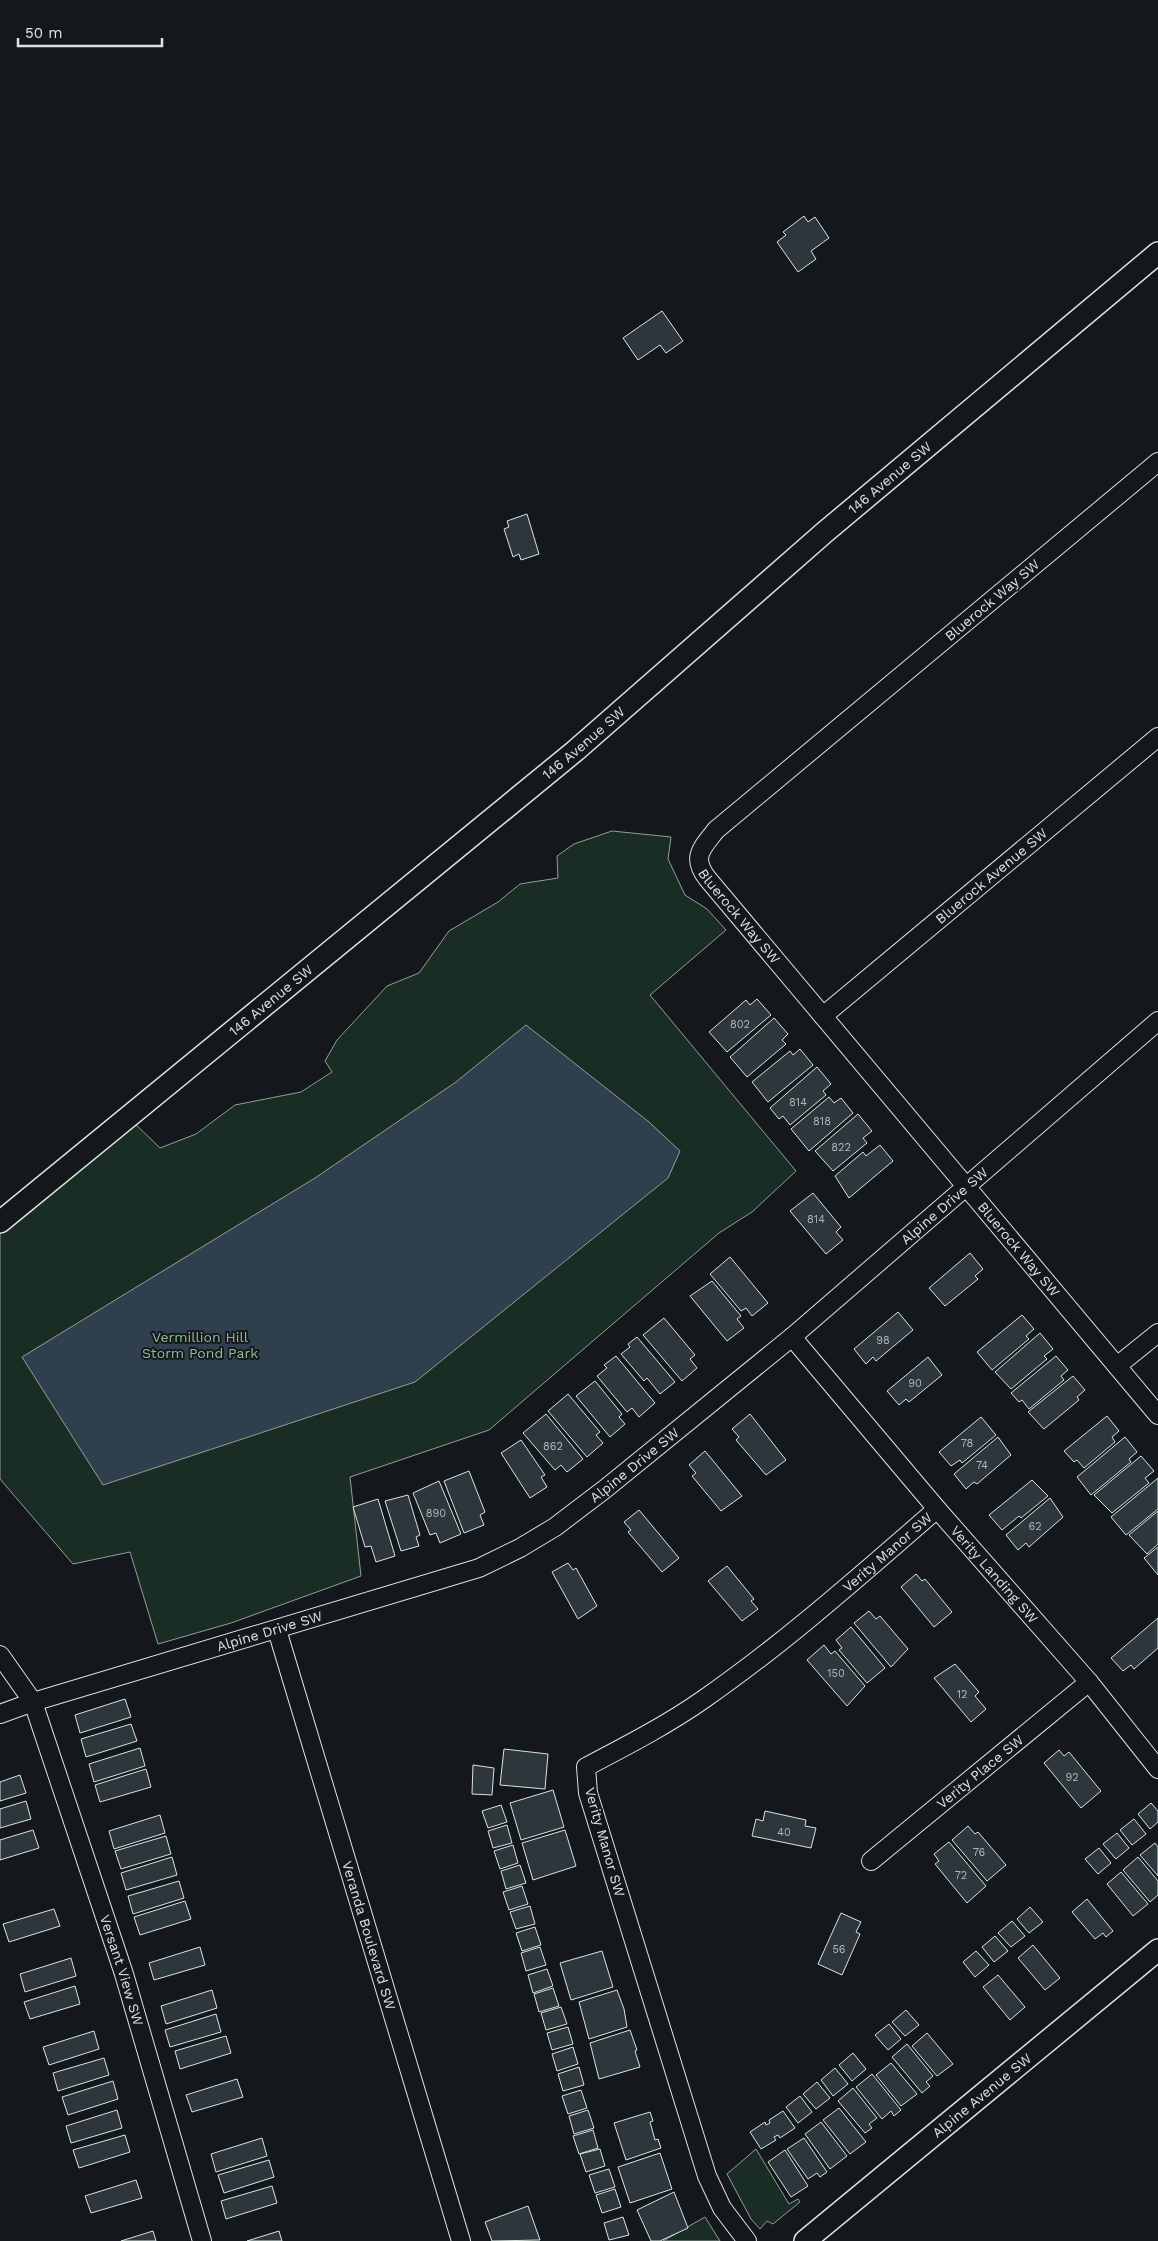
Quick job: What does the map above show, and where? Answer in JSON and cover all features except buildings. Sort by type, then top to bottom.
[{"type":"street","name":"146 Avenue SW","points":[[0,1222],[575,751],[825,532],[1158,253]]},
{"type":"street","name":"Bluerock Way SW","points":[[1158,462],[716,830],[702,847],[698,857],[700,869],[703,873],[1158,1415]]},
{"type":"street","name":"Bluerock Avenue SW","points":[[823,1016],[1158,737]]},
{"type":"street","name":"Alpine Drive SW","points":[[0,1714],[33,1702],[479,1568],[520,1548],[555,1526],[605,1490],[792,1337],[1158,1021]]},
{"type":"street","points":[[1117,1366],[1158,1334]]},
{"type":"street","name":"Verity Landing SW","points":[[792,1337],[937,1509],[1089,1682],[1158,1769]]},
{"type":"street","name":"Verity Manor SW","points":[[746,2241],[722,2208],[707,2176],[588,1793],[586,1767],[633,1742],[704,1699],[828,1604],[937,1509]]},
{"type":"street","name":"Veranda Boulevard SW","points":[[277,1630],[461,2241]]},
{"type":"street","name":"Versant View SW","points":[[0,1655],[33,1702],[124,1974],[202,2241]]},
{"type":"street","name":"Verity Place SW","points":[[871,1861],[1089,1682]]},
{"type":"street","name":"Alpine Avenue SW","points":[[805,2241],[1158,1950]]},
{"type":"green space","name":"Vermillion Hill Storm Pond Park","points":[[612,831],[671,837],[668,859],[685,895],[707,909],[726,930],[650,995],[796,1171],[752,1212],[719,1233],[489,1430],[350,1477],[361,1576],[231,1623],[158,1644],[130,1552],[73,1564],[0,1479],[0,1232],[130,1119],[160,1148],[196,1134],[235,1105],[301,1092],[332,1072],[325,1061],[337,1040],[387,986],[419,973],[449,931],[498,902],[520,884],[558,878],[557,856],[574,844]]},
{"type":"green space","points":[[756,2149],[789,2204],[798,2199],[800,2202],[773,2224],[767,2221],[760,2229],[751,2219],[727,2174]]},
{"type":"green space","points":[[705,2217],[720,2241],[663,2241]]},
{"type":"water","points":[[526,1025],[649,1122],[680,1151],[668,1178],[415,1382],[103,1485],[22,1357],[315,1178],[456,1082]]}]
